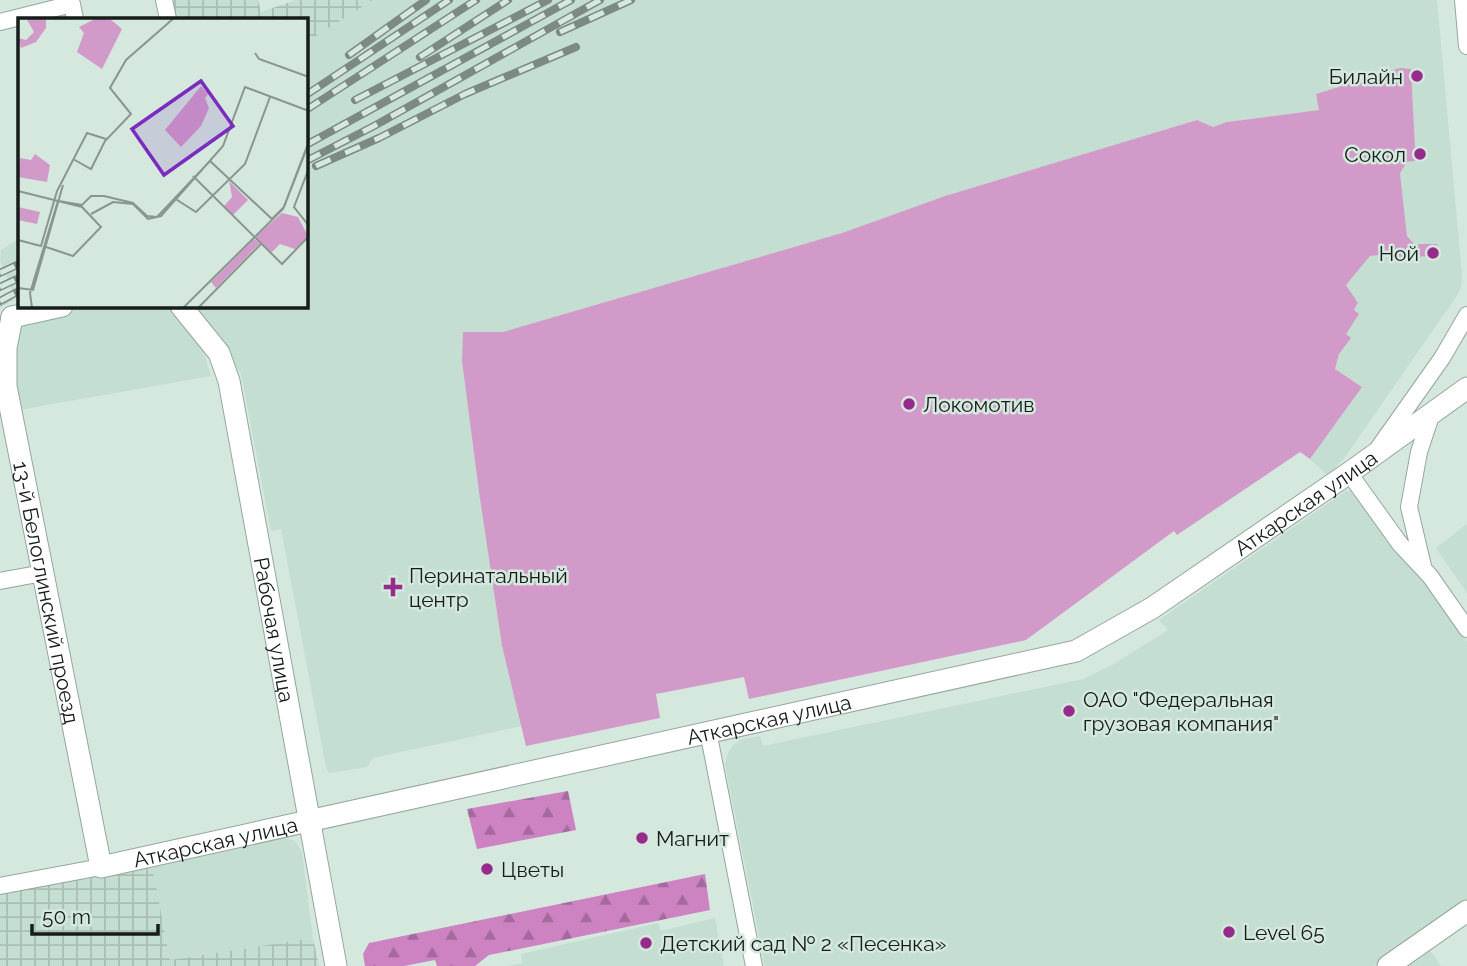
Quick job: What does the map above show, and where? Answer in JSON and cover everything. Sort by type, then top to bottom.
[{"type":"street","points":[[164,0],[168,18]]},
{"type":"street","points":[[1463,0],[1467,46]]},
{"type":"street","points":[[0,22],[72,4],[75,18]]},
{"type":"street","name":"13-й Белоглинский проезд","points":[[40,308],[8,311],[3,348],[5,386],[101,867]]},
{"type":"street","name":"Рабочая улица","points":[[183,308],[219,353],[229,381],[336,966]]},
{"type":"street","points":[[1374,454],[1442,358],[1467,315]]},
{"type":"street","name":"Аткарская улица","points":[[0,886],[101,867],[1076,651],[1152,608],[1349,473],[1467,388]]},
{"type":"street","points":[[1423,568],[1409,507],[1419,452],[1432,413]]},
{"type":"street","points":[[1349,473],[1399,544],[1423,568],[1467,629]]},
{"type":"street","points":[[0,581],[43,573]]},
{"type":"street","points":[[708,732],[754,966]]},
{"type":"street","points":[[1388,966],[1467,911]]},
{"type":"shaded area","points":[[172,0],[258,0],[261,12],[296,0],[373,0],[308,41],[308,18],[175,18]]},
{"type":"shaded area","points":[[373,0],[1437,0],[1461,287],[1345,457],[1328,476],[1310,459],[1362,387],[1335,369],[1339,354],[1350,338],[1345,334],[1358,303],[1346,285],[1370,256],[1437,244],[1413,244],[1407,236],[1400,173],[1406,162],[1426,159],[1415,148],[1411,69],[1317,94],[1320,110],[1227,122],[1213,127],[1197,120],[945,196],[842,233],[503,332],[464,332],[462,361],[479,492],[502,646],[522,726],[373,758],[367,767],[329,773],[281,529],[271,531],[241,374],[197,308],[308,308],[308,41]]},
{"type":"shaded area","name":"Локомотив","points":[[1400,68],[1411,69],[1415,147],[1426,149],[1426,159],[1407,162],[1400,173],[1407,236],[1414,244],[1437,244],[1439,256],[1400,257],[1394,253],[1370,256],[1346,285],[1358,303],[1354,310],[1359,314],[1346,334],[1351,338],[1339,354],[1335,369],[1362,387],[1310,459],[1300,452],[1177,535],[1174,531],[1026,640],[749,699],[744,677],[656,694],[660,718],[526,746],[502,646],[462,361],[463,332],[503,332],[842,233],[945,196],[1197,120],[1213,127],[1227,122],[1319,110],[1316,94]]},
{"type":"shaded area","points":[[18,240],[18,301],[0,261],[1,250]]},
{"type":"shaded area","points":[[84,308],[168,308],[181,319],[204,353],[211,376],[19,410],[12,367],[20,326],[33,320]]},
{"type":"shaded area","points":[[1356,490],[1362,493],[1467,642],[1467,902],[1374,966],[765,966],[725,765],[733,745],[742,739],[760,736],[763,746],[1083,679],[1114,664],[1168,630],[1159,620],[1346,491]]},
{"type":"shaded area","points":[[1467,524],[1467,593],[1436,548]]},
{"type":"shaded area","points":[[283,837],[295,841],[302,852],[313,938],[170,960],[152,865]]},
{"type":"shaded area","points":[[152,865],[170,960],[313,938],[319,966],[0,966],[0,893]]},
{"type":"shaded area","name":"Детский сад № 2 «Песенка»","points":[[715,918],[724,966],[507,966],[522,963],[521,954],[658,923],[661,931]]},
{"type":"shaded area","points":[[1427,946],[1441,966],[1399,966]]},
{"type":"green space","points":[[568,791],[576,830],[477,849],[467,809]]},
{"type":"green space","points":[[705,874],[710,910],[489,955],[475,966],[437,966],[435,960],[404,966],[365,966],[363,954],[369,943]]},
{"type":"tunnel","points":[[0,298],[4,305]]},
{"type":"railway","points":[[349,55],[426,0]]},
{"type":"railway","points":[[308,94],[449,0]]},
{"type":"railway","points":[[308,109],[476,0]]},
{"type":"railway","points":[[420,57],[508,0]]},
{"type":"railway","points":[[355,100],[548,0]]},
{"type":"railway","points":[[308,144],[571,0]]},
{"type":"railway","points":[[308,160],[600,0]]},
{"type":"railway","points":[[560,32],[631,0]]},
{"type":"railway","points":[[316,166],[379,138],[465,94],[576,47]]},
{"type":"railway","points":[[0,273],[18,264]]},
{"type":"railway","points":[[0,287],[18,278]]},
{"type":"railway","points":[[0,301],[18,292]]},
{"type":"place","name":"Билайн","points":[[1417,76]]},
{"type":"place","name":"Сокол","points":[[1420,154]]},
{"type":"place","name":"Ной","points":[[1433,253]]},
{"type":"place","name":"Локомотив","points":[[909,404]]},
{"type":"place","name":"Перинатальный центр","points":[[393,587]]},
{"type":"place","name":"ОАО \"Федеральная грузовая компания\"","points":[[1069,711]]},
{"type":"place","name":"Магнит","points":[[642,838]]},
{"type":"place","name":"Цветы","points":[[487,869]]},
{"type":"place","name":"Level 65","points":[[1229,932]]},
{"type":"place","name":"Детский сад № 2 «Песенка»","points":[[646,943]]}]
